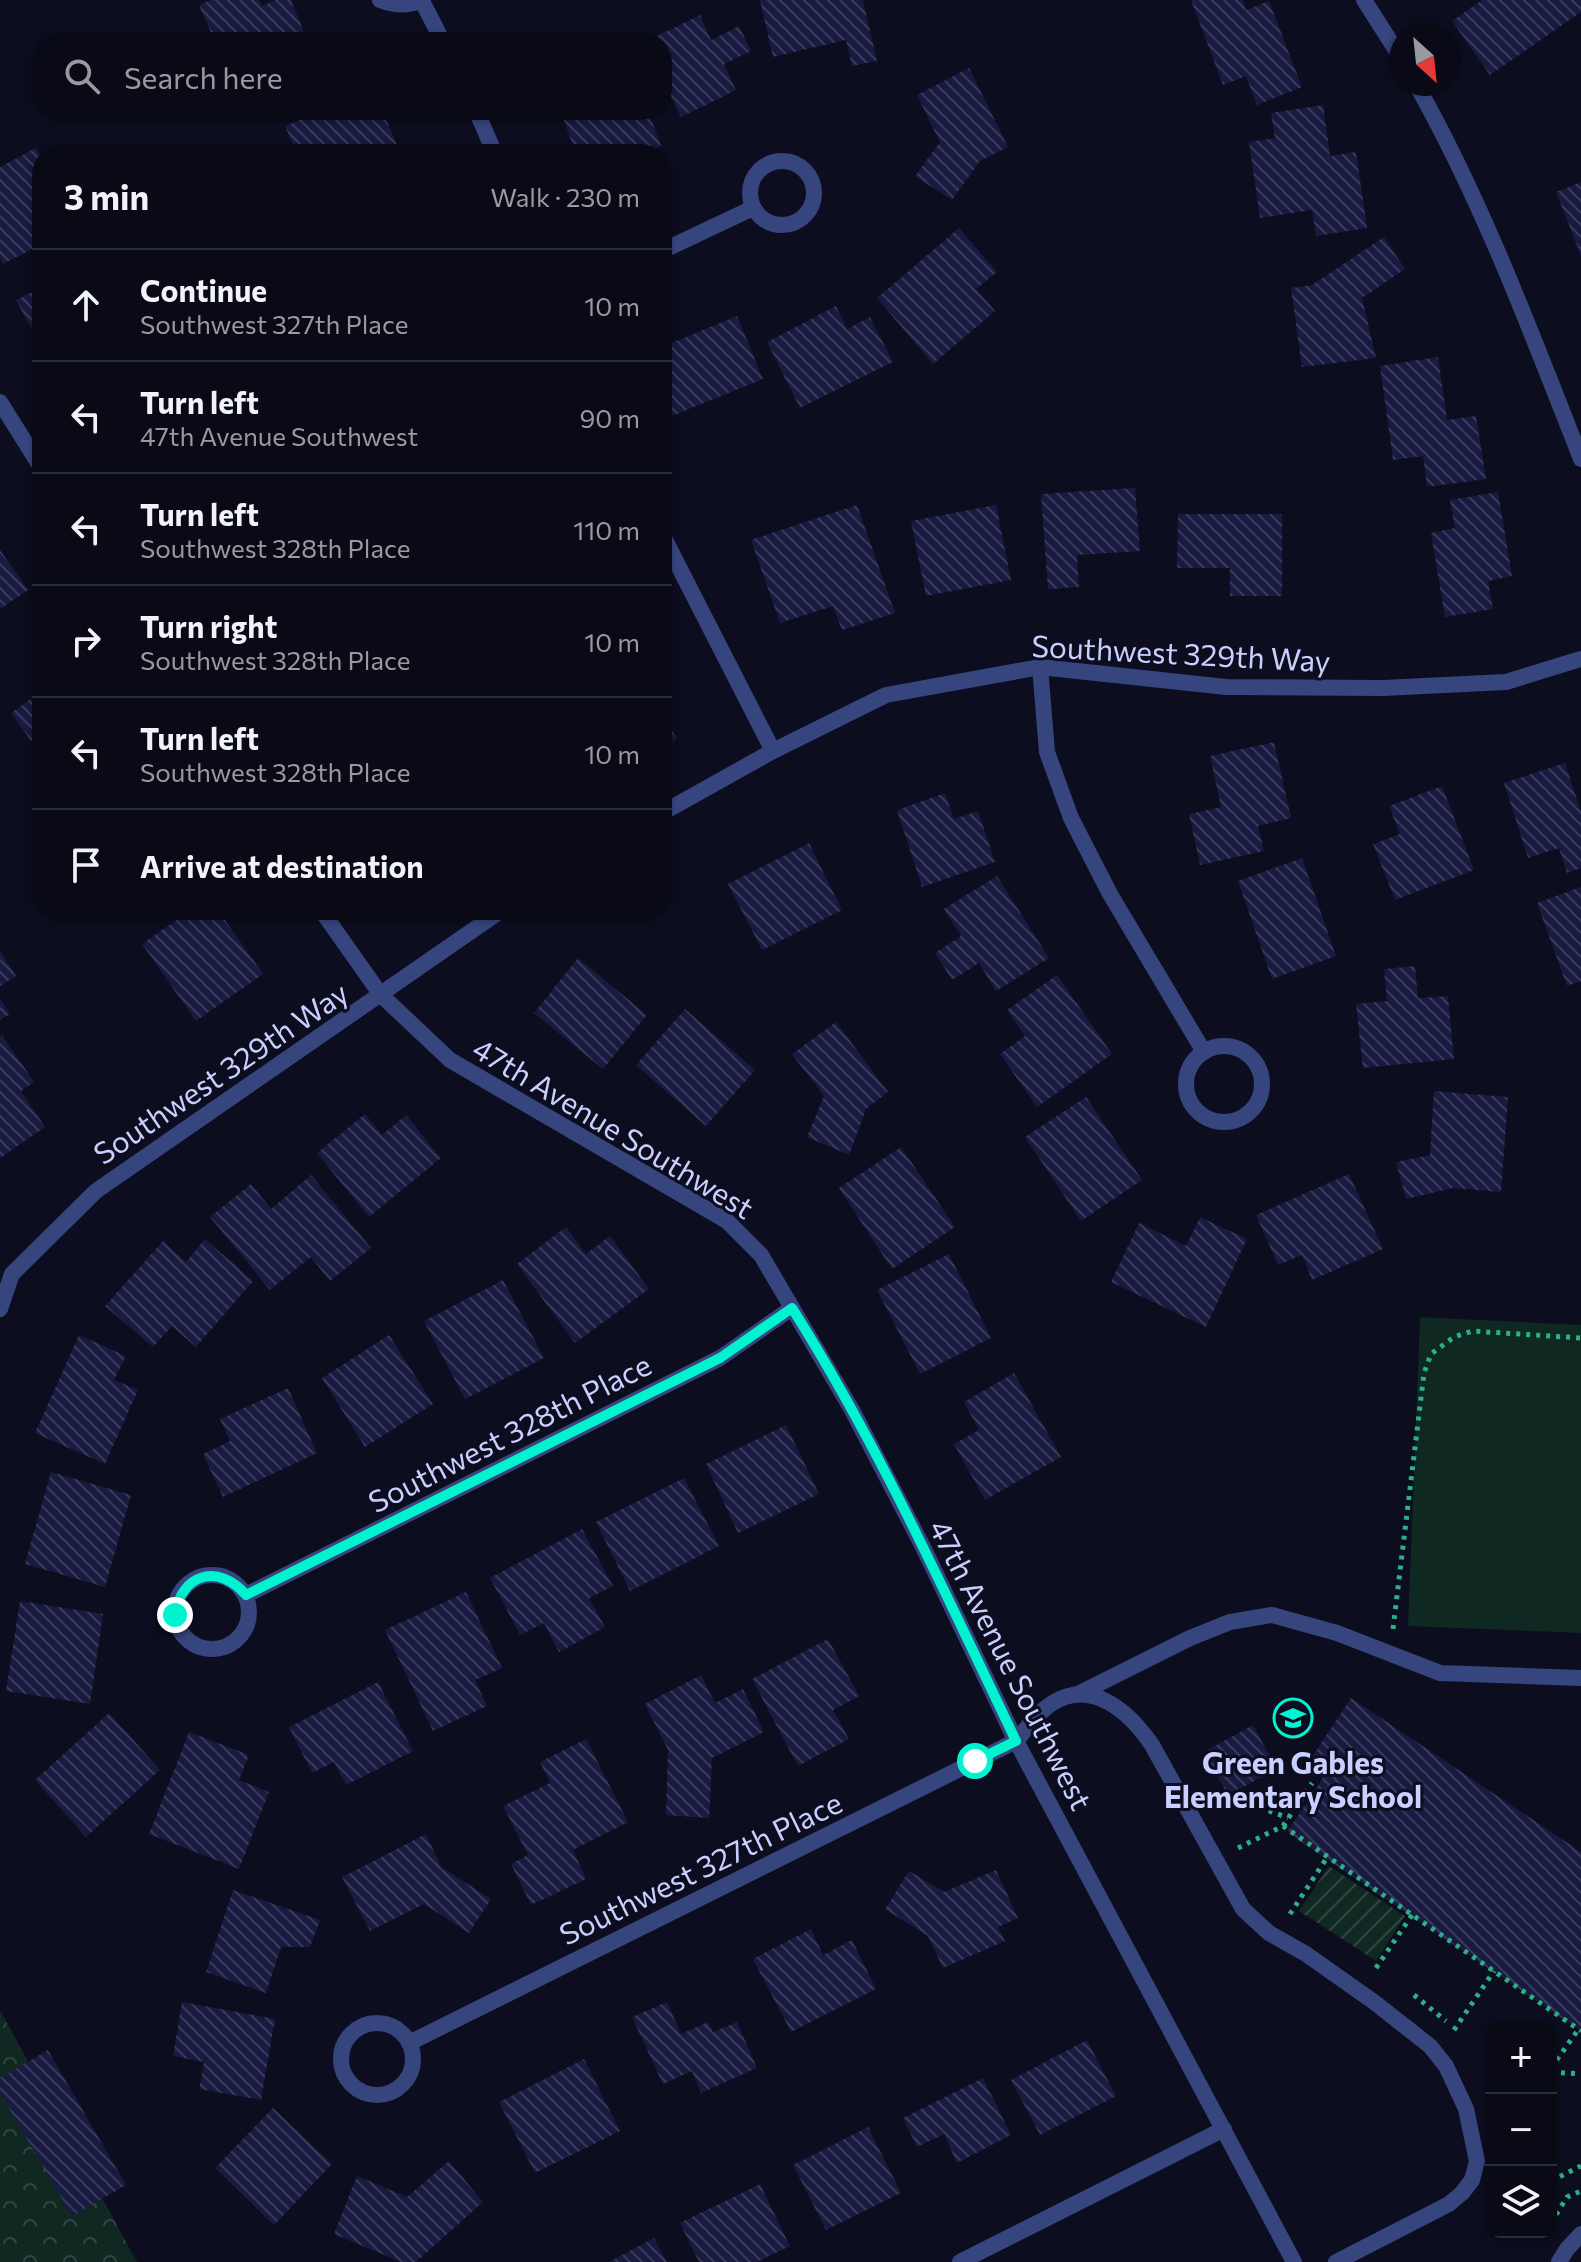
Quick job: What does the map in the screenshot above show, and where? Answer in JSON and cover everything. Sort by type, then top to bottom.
[{"type":"street","points":[[380,0],[391,5],[407,6],[423,0],[438,32]]},
{"type":"street","points":[[1364,0],[1389,39]]},
{"type":"street","points":[[1422,96],[1493,238],[1581,459]]},
{"type":"street","points":[[480,120],[491,144]]},
{"type":"street","points":[[780,161],[793,163],[811,179],[813,204],[796,223],[783,226],[771,224],[753,208],[749,195],[751,183],[757,172],[768,164],[780,161]]},
{"type":"street","points":[[672,246],[753,208]]},
{"type":"street","points":[[0,404],[32,454]]},
{"type":"street","points":[[672,554],[773,751]]},
{"type":"street","name":"Southwest 329th Way","points":[[672,807],[773,751],[886,695],[1040,667],[1226,687],[1383,688],[1506,682],[1581,659]]},
{"type":"street","points":[[1040,667],[1047,752],[1071,818],[1110,894],[1204,1052]]},
{"type":"street","name":"47th Avenue Southwest","points":[[328,920],[381,995],[450,1060],[727,1221],[761,1255],[825,1360],[923,1547],[1016,1741],[1294,2262]]},
{"type":"street","name":"Southwest 329th Way","points":[[0,1309],[6,1270],[96,1191],[488,920]]},
{"type":"street","points":[[1218,1047],[1233,1047],[1247,1054],[1256,1065],[1262,1079],[1261,1094],[1254,1107],[1243,1117],[1229,1122],[1214,1122],[1200,1115],[1190,1104],[1186,1075],[1193,1062],[1204,1052],[1218,1047]]},
{"type":"street","name":"Southwest 328th Place","points":[[246,1595],[720,1358],[792,1308]]},
{"type":"street","points":[[224,1577],[237,1584],[246,1595],[250,1610],[248,1624],[240,1637],[229,1645],[215,1649],[201,1648],[188,1640],[179,1629],[175,1615],[177,1601],[185,1588],[196,1579],[224,1577]]},
{"type":"street","points":[[1016,1741],[1037,1715],[1054,1702],[1073,1696],[1190,1638],[1230,1622],[1272,1615],[1337,1633],[1440,1673],[1581,1678]]},
{"type":"street","points":[[1073,1696],[1091,1694],[1121,1710],[1135,1722],[1152,1745],[1243,1909],[1256,1922],[1374,2002],[1430,2046],[1453,2080],[1466,2109],[1477,2161],[1472,2180],[1449,2204],[1336,2262]]},
{"type":"street","name":"Southwest 327th Place","points":[[409,2043],[1016,1741]]},
{"type":"street","points":[[374,2022],[388,2024],[400,2031],[409,2043],[413,2056],[411,2070],[404,2082],[393,2091],[365,2093],[353,2086],[344,2074],[340,2061],[342,2047],[349,2035],[360,2026],[374,2022]]},
{"type":"street","points":[[960,2262],[1224,2129]]},
{"type":"street","points":[[1559,2262],[1581,2234]]},
{"type":"path","points":[[1390,1652],[1424,1373],[1431,1354],[1454,1337],[1472,1331],[1581,1338]]},
{"type":"path","points":[[1237,1849],[1283,1826],[1312,1783]]},
{"type":"path","points":[[1236,1791],[1241,1800],[1288,1818]]},
{"type":"path","points":[[1283,1826],[1580,2030],[1557,2062]]},
{"type":"path","points":[[1231,1836],[1242,1859]]},
{"type":"path","points":[[1290,1914],[1328,1856]]},
{"type":"path","points":[[1281,1908],[1302,1922]]},
{"type":"path","points":[[1376,1968],[1412,1915]]},
{"type":"path","points":[[1363,1961],[1384,1974]]},
{"type":"path","points":[[1454,2030],[1494,1971]]},
{"type":"path","points":[[1405,1989],[1446,2020],[1463,2041]]},
{"type":"path","points":[[1557,2071],[1581,2074]]},
{"type":"path","points":[[1557,2178],[1581,2166]]},
{"type":"path","points":[[1557,2213],[1567,2197],[1581,2191]]},
{"type":"green space","points":[[1420,1317],[1581,1325],[1581,1633],[1408,1626]]},
{"type":"green space","points":[[1329,1866],[1405,1916],[1376,1961],[1299,1911]]},
{"type":"green space","points":[[0,2010],[137,2262],[0,2262]]},
{"type":"building","points":[[211,0],[259,0],[262,6],[276,0],[291,0],[304,32],[211,32],[199,5]]},
{"type":"building","points":[[760,0],[863,0],[877,61],[852,66],[846,40],[773,57]]},
{"type":"building","points":[[1191,0],[1243,0],[1246,10],[1269,1],[1302,87],[1257,105],[1246,76],[1223,85]]},
{"type":"building","points":[[1482,0],[1581,0],[1581,12],[1490,75],[1461,34],[1461,24],[1452,21]]},
{"type":"building","points":[[700,15],[711,40],[739,26],[751,51],[724,64],[736,90],[681,117],[672,99],[672,32],[665,32]]},
{"type":"building","points":[[969,68],[1008,147],[980,161],[952,200],[915,176],[940,142],[917,95]]},
{"type":"building","points":[[1323,105],[1330,156],[1356,152],[1367,228],[1316,236],[1312,210],[1260,218],[1249,142],[1275,138],[1271,113]]},
{"type":"building","points":[[299,120],[386,120],[397,144],[293,144],[285,126]]},
{"type":"building","points":[[564,120],[652,120],[660,144],[572,144]]},
{"type":"building","points":[[32,150],[32,249],[3,264],[0,258],[0,167]]},
{"type":"building","points":[[1581,182],[1581,256],[1556,192]]},
{"type":"building","points":[[959,228],[997,272],[976,289],[995,311],[933,364],[877,298]]},
{"type":"building","points":[[1384,237],[1405,269],[1362,298],[1376,358],[1302,367],[1291,288],[1312,285]]},
{"type":"building","points":[[32,292],[32,330],[16,300]]},
{"type":"building","points":[[836,306],[847,329],[870,317],[893,362],[800,408],[767,342]]},
{"type":"building","points":[[737,316],[763,379],[672,416],[672,343]]},
{"type":"building","points":[[1438,357],[1447,420],[1476,416],[1486,479],[1427,487],[1423,456],[1393,460],[1380,366]]},
{"type":"building","points":[[1135,488],[1140,551],[1077,555],[1079,587],[1048,589],[1041,494]]},
{"type":"building","points":[[1498,492],[1512,576],[1488,581],[1493,609],[1445,617],[1431,533],[1455,528],[1450,500]]},
{"type":"building","points":[[857,505],[895,613],[842,630],[833,606],[780,623],[751,540]]},
{"type":"building","points":[[996,505],[1011,580],[926,596],[911,521]]},
{"type":"building","points":[[1178,514],[1282,514],[1282,596],[1230,596],[1230,568],[1177,568]]},
{"type":"building","points":[[0,550],[28,590],[0,609]]},
{"type":"building","points":[[32,698],[32,742],[11,713]]},
{"type":"building","points":[[1274,742],[1291,818],[1258,826],[1264,851],[1200,865],[1189,814],[1221,807],[1210,756]]},
{"type":"building","points":[[1565,763],[1581,812],[1581,868],[1567,873],[1559,848],[1528,858],[1504,783]]},
{"type":"building","points":[[1442,786],[1474,870],[1395,900],[1373,844],[1400,834],[1389,806]]},
{"type":"building","points":[[945,793],[954,819],[978,811],[995,862],[922,887],[897,810]]},
{"type":"building","points":[[809,843],[842,910],[762,950],[728,884]]},
{"type":"building","points":[[1302,858],[1336,956],[1272,979],[1238,881]]},
{"type":"building","points":[[997,876],[1049,958],[996,991],[979,963],[952,980],[935,953],[961,936],[944,909]]},
{"type":"building","points":[[1581,887],[1581,981],[1567,986],[1537,903]]},
{"type":"building","points":[[177,920],[225,920],[263,974],[196,1021],[142,944]]},
{"type":"building","points":[[0,951],[16,976],[0,986]]},
{"type":"building","points":[[578,958],[647,1015],[603,1069],[534,1013]]},
{"type":"building","points":[[1415,966],[1418,998],[1448,996],[1454,1059],[1363,1068],[1356,1004],[1387,1001],[1384,969]]},
{"type":"building","points":[[1057,975],[1112,1054],[1037,1107],[1000,1054],[1025,1036],[1007,1010]]},
{"type":"building","points":[[0,999],[10,1014],[0,1020]]},
{"type":"building","points":[[685,1009],[755,1070],[706,1126],[636,1065]]},
{"type":"building","points":[[836,1022],[888,1092],[866,1109],[849,1155],[807,1137],[824,1096],[792,1054]]},
{"type":"building","points":[[0,1036],[34,1082],[21,1091],[45,1127],[0,1158]]},
{"type":"building","points":[[1434,1091],[1508,1097],[1501,1192],[1453,1188],[1406,1199],[1396,1162],[1430,1155]]},
{"type":"building","points":[[1086,1097],[1142,1180],[1081,1221],[1025,1137]]},
{"type":"building","points":[[365,1114],[382,1135],[406,1115],[441,1158],[369,1217],[317,1153]]},
{"type":"building","points":[[901,1147],[955,1227],[892,1269],[839,1188]]},
{"type":"building","points":[[1349,1174],[1383,1249],[1312,1280],[1302,1255],[1278,1265],[1256,1215]]},
{"type":"building","points":[[311,1175],[371,1248],[330,1281],[311,1257],[270,1290],[210,1217],[251,1184],[271,1209]]},
{"type":"building","points":[[1200,1217],[1247,1239],[1206,1327],[1111,1282],[1139,1223],[1186,1246]]},
{"type":"building","points":[[566,1227],[586,1254],[610,1236],[649,1289],[575,1343],[517,1264]]},
{"type":"building","points":[[205,1239],[253,1281],[196,1347],[172,1326],[153,1347],[105,1306],[163,1241],[186,1262]]},
{"type":"building","points":[[949,1254],[991,1338],[920,1374],[877,1290]]},
{"type":"building","points":[[503,1280],[544,1358],[465,1399],[424,1321]]},
{"type":"building","points":[[79,1335],[126,1356],[114,1380],[138,1390],[105,1464],[35,1433]]},
{"type":"building","points":[[389,1335],[433,1404],[365,1447],[322,1378]]},
{"type":"building","points":[[1014,1373],[1061,1457],[985,1500],[954,1444],[979,1430],[964,1402]]},
{"type":"building","points":[[288,1388],[317,1453],[223,1497],[203,1454],[230,1441],[220,1419]]},
{"type":"building","points":[[786,1425],[819,1494],[738,1533],[706,1464]]},
{"type":"building","points":[[51,1472],[131,1495],[105,1587],[25,1564]]},
{"type":"building","points":[[684,1478],[719,1546],[630,1591],[596,1522]]},
{"type":"building","points":[[582,1529],[613,1586],[589,1598],[605,1627],[559,1652],[544,1623],[520,1635],[490,1578]]},
{"type":"building","points":[[466,1592],[502,1668],[475,1680],[487,1706],[433,1731],[385,1630]]},
{"type":"building","points":[[20,1601],[103,1614],[90,1704],[6,1691]]},
{"type":"building","points":[[828,1639],[859,1696],[833,1710],[849,1739],[798,1766],[752,1679]]},
{"type":"building","points":[[701,1675],[715,1703],[743,1689],[764,1732],[712,1758],[709,1818],[666,1815],[668,1750],[645,1704]]},
{"type":"building","points":[[378,1682],[413,1751],[346,1785],[334,1762],[312,1773],[289,1727]]},
{"type":"building","points":[[1351,1698],[1581,1852],[1581,2031],[1287,1832],[1323,1778],[1306,1766]]},
{"type":"building","points":[[109,1713],[160,1770],[86,1837],[35,1780]]},
{"type":"building","points":[[1253,1725],[1277,1769],[1228,1795],[1204,1752]]},
{"type":"building","points":[[189,1732],[249,1755],[239,1780],[269,1792],[239,1869],[149,1834]]},
{"type":"building","points":[[586,1739],[628,1822],[573,1850],[586,1879],[531,1905],[511,1864],[528,1855],[503,1806],[550,1783],[540,1762]]},
{"type":"building","points":[[426,1834],[441,1867],[491,1899],[469,1933],[424,1904],[370,1931],[342,1877]]},
{"type":"building","points":[[996,1870],[1018,1918],[998,1927],[1005,1941],[943,1968],[928,1936],[885,1909],[909,1871],[944,1892]]},
{"type":"building","points":[[233,1890],[320,1920],[310,1947],[281,1947],[266,1993],[206,1972]]},
{"type":"building","points":[[811,1929],[823,1955],[852,1940],[876,1989],[791,2032],[753,1959]]},
{"type":"building","points":[[182,2002],[275,2019],[261,2100],[199,2089],[204,2062],[173,2056]]},
{"type":"building","points":[[667,2002],[681,2034],[708,2022],[713,2032],[737,2022],[757,2068],[701,2093],[692,2071],[663,2084],[632,2017]]},
{"type":"building","points":[[1087,2040],[1116,2096],[1040,2135],[1011,2080]]},
{"type":"building","points":[[48,2050],[126,2185],[72,2216],[0,2093],[0,2078]]},
{"type":"building","points":[[584,2059],[620,2131],[535,2173],[499,2102]]},
{"type":"building","points":[[983,2078],[1011,2135],[957,2163],[944,2134],[917,2147],[903,2118]]},
{"type":"building","points":[[273,2108],[332,2164],[274,2225],[215,2168]]},
{"type":"building","points":[[868,2127],[901,2193],[826,2230],[793,2165]]},
{"type":"building","points":[[449,2161],[483,2202],[416,2262],[401,2262],[334,2234],[357,2176],[407,2197]]},
{"type":"building","points":[[760,2184],[790,2246],[757,2262],[699,2262],[680,2223]]},
{"type":"building","points":[[654,2238],[667,2262],[609,2262]]},
{"type":"place","name":"Green Gables Elementary School","points":[[1293,1718]]},
{"type":"route","points":[[175,1615],[177,1601],[185,1588],[196,1579],[224,1577],[237,1584],[246,1595],[720,1358],[792,1308],[825,1360],[923,1547],[1016,1741],[975,1761]]}]
